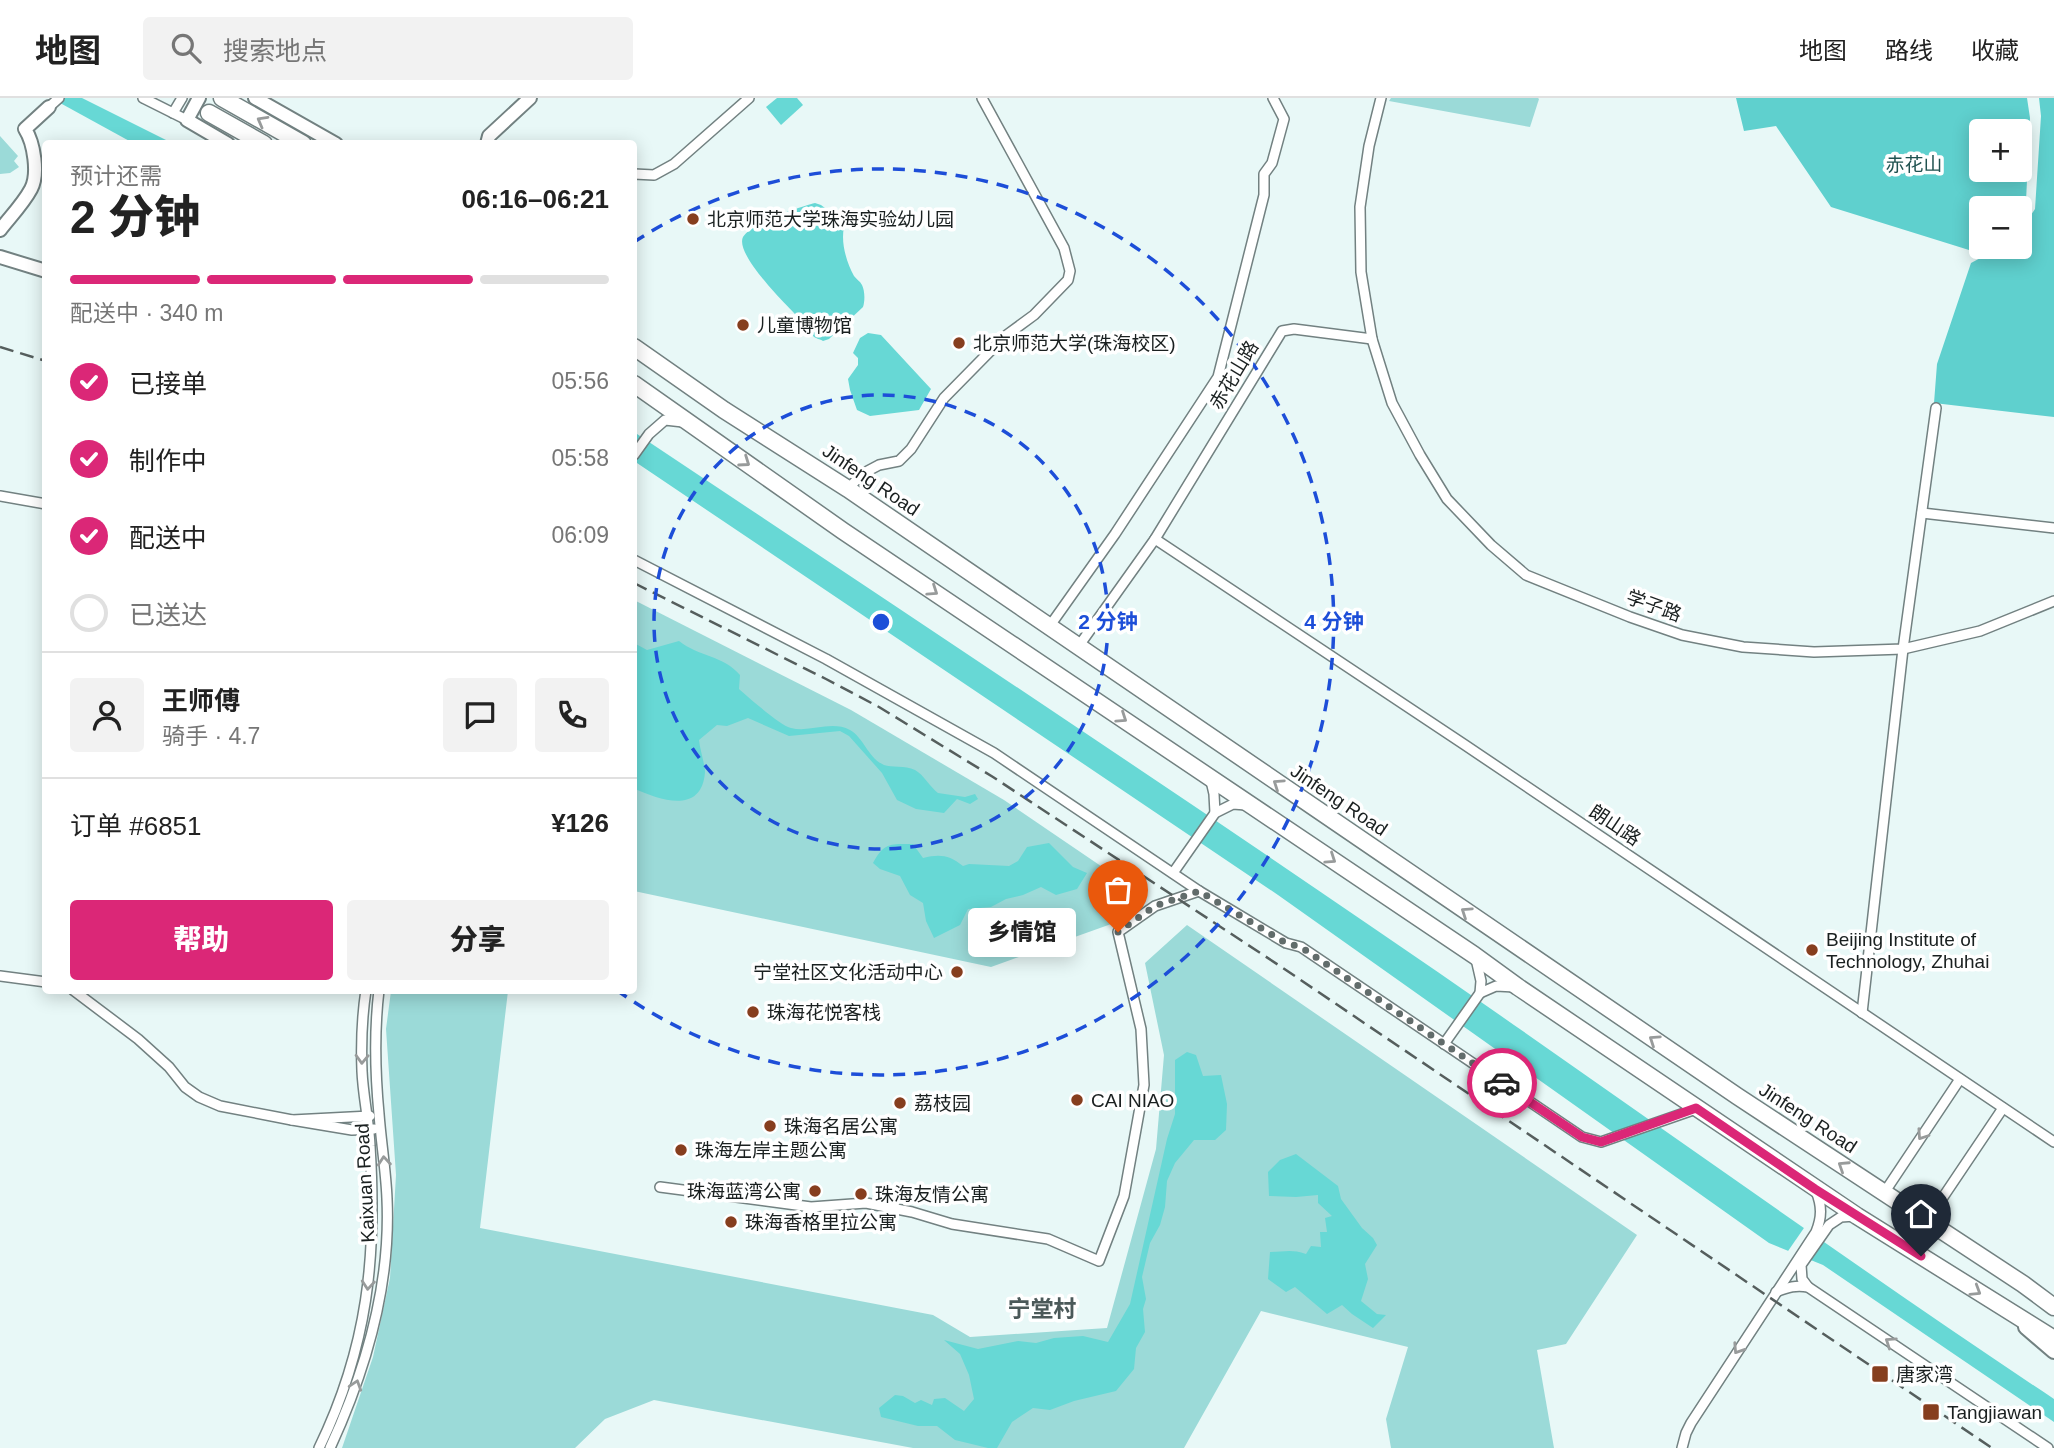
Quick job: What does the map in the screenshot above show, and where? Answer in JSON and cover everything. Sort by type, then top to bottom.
[{"type":"highway","points":[[222,98],[296,140]]},
{"type":"highway","points":[[209,113],[257,140]]},
{"type":"highway","name":"Jinfeng Road","points":[[637,349],[724,410],[848,489],[1714,1081],[2054,1304]]},
{"type":"highway","points":[[637,386],[843,531],[1474,955],[1815,1189],[2054,1339]]},
{"type":"main road","points":[[2007,1310],[2054,1351]]},
{"type":"street","points":[[0,230],[30,190],[33,181],[33,147],[24,129],[59,98]]},
{"type":"street","points":[[143,98],[222,140]]},
{"type":"street","points":[[173,113],[182,98]]},
{"type":"street","points":[[187,120],[199,98]]},
{"type":"street","points":[[255,98],[329,140]]},
{"type":"street","points":[[488,140],[489,136],[530,98]]},
{"type":"street","points":[[637,174],[654,174],[674,164],[750,98]]},
{"type":"street","points":[[848,489],[862,474],[879,465],[899,461],[911,449],[944,398],[1004,337],[1034,314],[1068,280],[1070,271],[1064,248],[982,98]]},
{"type":"street","points":[[1049,627],[1115,534],[1219,377],[1264,195],[1264,174],[1272,163],[1284,119],[1273,98]]},
{"type":"street","points":[[1372,340],[1361,272],[1360,207],[1369,146],[1381,98]]},
{"type":"street","points":[[0,257],[42,270]]},
{"type":"street","name":"赤花山路","points":[[1078,647],[1155,539],[1282,331],[1294,329],[1372,340]]},
{"type":"street","name":"学子路","points":[[1372,340],[1392,402],[1447,499],[1490,545],[1526,575],[1630,617],[1682,635],[1743,647],[1814,652],[1903,649],[1980,631],[2054,601]]},
{"type":"street","points":[[1862,1013],[1903,649],[1936,408]]},
{"type":"street","points":[[637,450],[649,434],[665,420],[689,423]]},
{"type":"street","points":[[0,496],[42,503]]},
{"type":"street","points":[[1922,513],[2054,528]]},
{"type":"street","name":"朗山路","points":[[1155,539],[1454,737],[2054,1142]]},
{"type":"street","points":[[637,562],[826,659],[994,753],[1199,891],[1286,943],[1301,947],[1582,1137],[1601,1142],[1696,1108]]},
{"type":"street","points":[[1210,778],[1215,813]]},
{"type":"street","points":[[1173,873],[1215,813],[1234,804],[1251,805]]},
{"type":"street","points":[[660,1187],[811,1207],[866,1203],[953,1224],[1048,1239],[1099,1261],[1124,1196],[1144,1085],[1141,1029],[1118,932],[1155,906],[1199,891]]},
{"type":"street","points":[[1444,1044],[1478,996],[1481,981],[1474,955]]},
{"type":"street","points":[[0,976],[42,981]]},
{"type":"street","points":[[1478,996],[1496,986],[1518,987]]},
{"type":"street","points":[[78,994],[138,1039],[185,1087],[199,1097],[220,1106],[325,1126],[381,1129]]},
{"type":"street","name":"Kaixuan Road","points":[[318,1448],[333,1419],[355,1356],[368,1293],[374,1214],[362,1070],[366,994]]},
{"type":"street","name":"Kaixuan Road","points":[[330,1448],[349,1406],[376,1321],[386,1259],[387,1199],[379,1115],[375,1021],[378,994]]},
{"type":"street","points":[[1884,1193],[1960,1079]]},
{"type":"street","points":[[1927,1221],[2003,1108]]},
{"type":"street","points":[[292,1120],[379,1115]]},
{"type":"street","points":[[1815,1189],[1821,1203],[1818,1234]]},
{"type":"street","points":[[1682,1448],[1692,1423],[1776,1292],[1818,1234],[1841,1217],[1857,1216]]},
{"type":"street","points":[[1798,1263],[1802,1279],[1808,1287],[2048,1448]]},
{"type":"street","points":[[1776,1292],[1798,1285],[1808,1287]]},
{"type":"shaded area","points":[[51,98],[82,98],[166,140],[128,140]]},
{"type":"shaded area","points":[[777,98],[797,98],[803,105],[781,125],[766,107]]},
{"type":"shaded area","points":[[1391,98],[1539,99],[1530,127],[1389,101]]},
{"type":"shaded area","points":[[0,136],[18,156],[14,161],[19,167],[10,173],[0,174]]},
{"type":"shaded area","points":[[815,203],[842,221],[847,220],[843,233],[844,248],[851,270],[864,290],[863,307],[829,339],[823,341],[812,335],[755,269],[743,245],[743,237],[755,226]]},
{"type":"shaded area","points":[[868,333],[881,335],[931,389],[919,410],[870,416],[857,410],[848,379],[858,365],[858,358],[853,353],[860,338]]},
{"type":"shaded area","points":[[637,434],[1004,678],[1458,986],[2054,1399],[2054,1422],[1823,1265],[1769,1243],[1278,895],[637,463]]},
{"type":"shaded area","points":[[637,602],[851,710],[1004,800],[1142,894],[1114,923],[991,967],[637,892]]},
{"type":"shaded area","points":[[679,641],[733,668],[740,675],[739,689],[786,726],[798,729],[843,727],[855,734],[874,758],[884,765],[915,770],[938,793],[965,797],[975,794],[978,799],[970,804],[957,799],[944,813],[916,809],[897,800],[882,773],[849,736],[840,731],[789,736],[748,718],[727,726],[717,725],[699,740],[705,772],[702,786],[696,794],[678,801],[637,790],[637,645],[647,650]]},
{"type":"shaded area","points":[[1049,843],[1073,867],[1087,873],[1077,889],[1056,895],[1041,887],[991,907],[968,909],[960,925],[934,938],[926,921],[923,903],[910,895],[900,876],[880,869],[873,863],[881,851],[889,846],[913,844],[923,858],[944,856],[963,866],[1009,866],[1018,861],[1027,847]]},
{"type":"shaded area","points":[[1187,925],[1637,1235],[1566,1344],[1537,1350],[1554,1448],[1391,1448],[1386,1419],[1408,1347],[1261,1311],[1184,1448],[913,1448],[654,1400],[605,1419],[575,1448],[342,1448],[373,1357],[390,1278],[396,1175],[386,1029],[391,994],[508,994],[480,1228],[933,1315],[970,1337],[1107,1328],[1156,1149],[1164,1055],[1145,963]]},
{"type":"shaded area","points":[[1187,1052],[1196,1055],[1203,1076],[1221,1075],[1227,1104],[1226,1130],[1215,1140],[1194,1140],[1175,1163],[1167,1181],[1165,1207],[1160,1225],[1150,1243],[1142,1277],[1146,1299],[1143,1309],[1145,1332],[1136,1348],[1134,1369],[1116,1391],[1050,1410],[1033,1408],[1012,1422],[997,1448],[955,1440],[937,1426],[918,1426],[881,1417],[879,1408],[895,1395],[915,1403],[921,1400],[932,1405],[934,1399],[945,1398],[964,1411],[974,1399],[969,1375],[960,1354],[944,1340],[978,1349],[1018,1341],[1036,1343],[1054,1338],[1083,1336],[1108,1342],[1130,1304],[1175,1114],[1175,1060]]},
{"type":"shaded area","points":[[1296,1154],[1338,1186],[1341,1199],[1377,1245],[1365,1264],[1368,1279],[1361,1301],[1377,1314],[1386,1315],[1373,1328],[1342,1305],[1327,1314],[1295,1287],[1286,1292],[1268,1279],[1270,1252],[1292,1251],[1306,1254],[1311,1246],[1321,1247],[1320,1232],[1327,1232],[1325,1218],[1332,1216],[1318,1203],[1318,1195],[1269,1196],[1268,1172],[1280,1160]]},
{"type":"green space","name":"赤花山","points":[[1736,98],[2027,98],[2030,119],[1969,119],[1969,182],[2027,182],[2026,196],[1969,196],[1969,250],[1831,207],[1776,126],[1744,131]]},
{"type":"green space","points":[[2039,98],[2054,98],[2054,417],[1934,403],[1937,364],[1971,263],[1978,259],[2032,259],[2032,213],[2035,209],[2041,116]]},
{"type":"pier","points":[[1806,1225],[1816,1232],[1807,1263],[1786,1254]]},
{"type":"railway","points":[[0,347],[42,360]]},
{"type":"railway","points":[[637,584],[879,707],[993,777],[1280,966],[1992,1448]]},
{"type":"way so far","points":[[1118,932],[1155,906],[1199,891],[1286,943],[1301,947],[1502,1083]]},
{"type":"place","name":"北京师范大学珠海实验幼儿园","points":[[693,219]]},
{"type":"place","name":"儿童博物馆","points":[[743,325]]},
{"type":"place","name":"北京师范大学(珠海校区)","points":[[959,343]]},
{"type":"place","name":"乡情馆","points":[[1118,932]]},
{"type":"place","name":"Beijing Institute of Technology, Zhuhai","points":[[1812,950]]},
{"type":"place","name":"宁堂社区文化活动中心","points":[[957,972]]},
{"type":"place","name":"珠海花悦客栈","points":[[753,1012]]},
{"type":"place","name":"CAI NIAO","points":[[1077,1100]]},
{"type":"place","name":"荔枝园","points":[[900,1103]]},
{"type":"place","name":"珠海名居公寓","points":[[770,1126]]},
{"type":"place","name":"珠海左岸主题公寓","points":[[681,1150]]},
{"type":"place","name":"珠海蓝湾公寓","points":[[815,1191]]},
{"type":"place","name":"珠海友情公寓","points":[[861,1194]]},
{"type":"place","name":"珠海香格里拉公寓","points":[[731,1222]]},
{"type":"place","name":"唐家湾","points":[[1880,1374]]},
{"type":"place","name":"Tangjiawan","points":[[1931,1412]]},
{"type":"district","name":"宁堂村","points":[[1042,1309]]},
{"type":"route","points":[[1502,1083],[1582,1137],[1601,1142],[1696,1108],[1815,1189],[1921,1256]]}]
